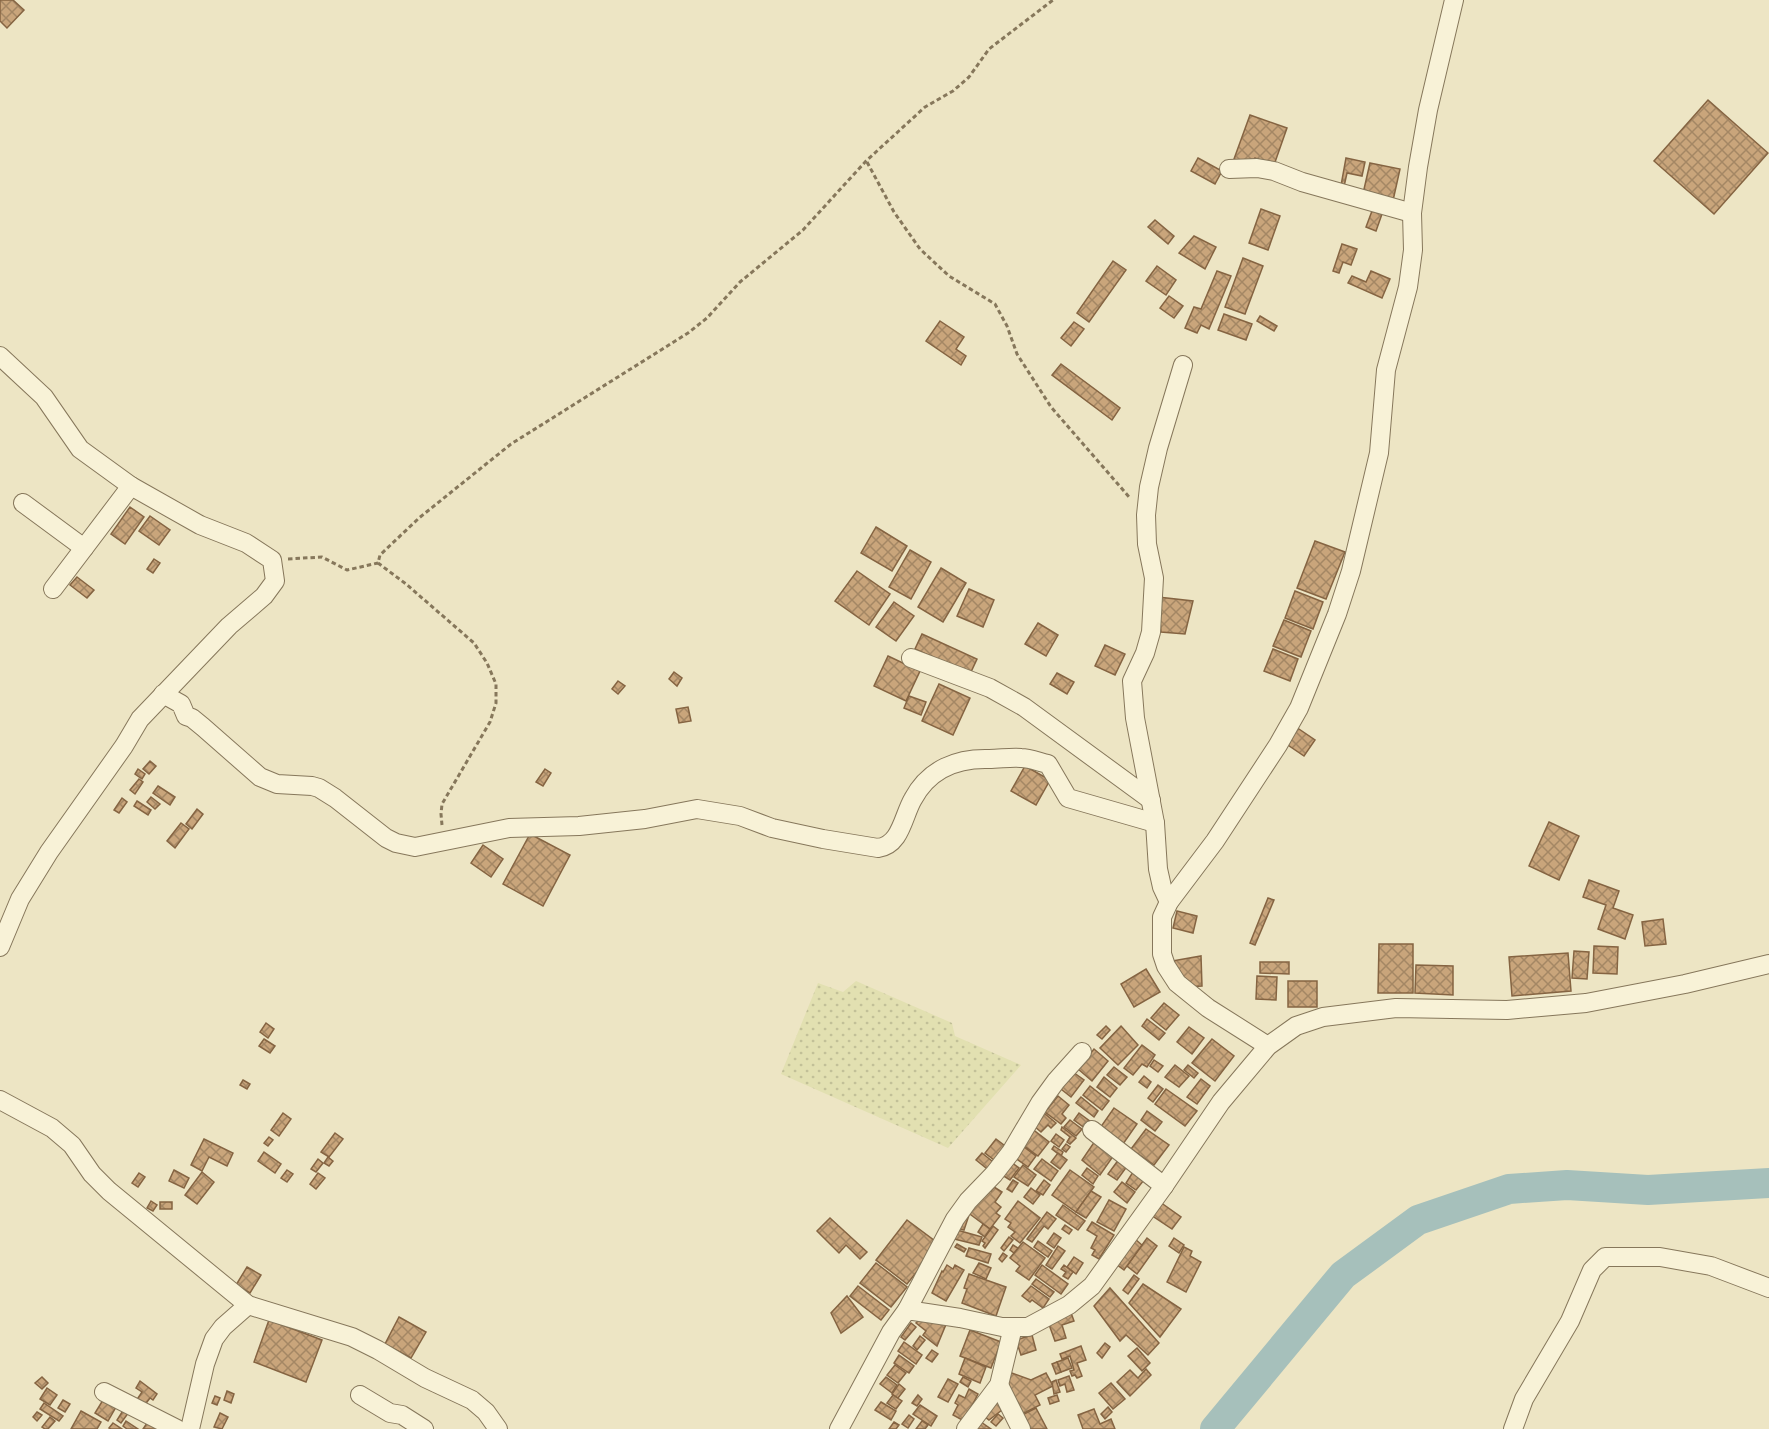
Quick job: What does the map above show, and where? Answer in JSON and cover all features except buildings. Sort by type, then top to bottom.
[{"type":"street","points":[[1268,1046],[1208,1008],[1177,983],[1166,966],[1162,954],[1162,917],[1169,902],[1215,841],[1278,745],[1299,708],[1337,614],[1351,571],[1379,453],[1386,370],[1408,286],[1413,250],[1412,213],[1428,110],[1454,0]]},
{"type":"street","points":[[1229,169],[1257,168],[1274,171],[1312,186],[1412,213]]},
{"type":"street","points":[[0,356],[44,397],[80,449],[131,486],[200,525],[246,543],[272,560],[275,581],[264,596],[230,626],[140,719],[124,746],[49,852],[20,899],[0,947]]},
{"type":"street","points":[[1169,902],[1162,887],[1158,869],[1155,823],[1135,718],[1132,681],[1145,653],[1151,632],[1154,578],[1147,544],[1146,515],[1149,487],[1158,448],[1183,365]]},
{"type":"street","points":[[53,589],[131,486]]},
{"type":"street","points":[[23,503],[84,548]]},
{"type":"street","points":[[911,658],[990,688],[1023,707],[1151,800]]},
{"type":"street","points":[[163,694],[181,704],[186,716],[198,722],[268,782],[318,788],[335,798],[386,838],[396,843],[415,847],[509,828],[590,825],[645,819],[697,809],[740,816],[772,828],[823,839],[878,848],[886,847],[896,837],[913,798],[927,778],[950,764],[981,758],[1022,758],[1048,764],[1068,798],[1155,823]]},
{"type":"street","points":[[907,1310],[960,1318],[1002,1328],[1028,1327],[1069,1305],[1092,1286],[1221,1102],[1268,1046],[1296,1026],[1323,1017],[1358,1011],[1396,1008],[1507,1010],[1586,1003],[1685,984],[1769,964]]},
{"type":"street","points":[[840,1429],[891,1332],[907,1310],[955,1219],[1006,1159],[1051,1088],[1082,1052]]},
{"type":"street","points":[[0,1100],[52,1128],[72,1145],[92,1173],[109,1191],[248,1305],[298,1319],[361,1342],[425,1378],[472,1400],[486,1412],[498,1429]]},
{"type":"street","points":[[1092,1130],[1164,1186]]},
{"type":"street","points":[[1513,1429],[1524,1399],[1570,1321],[1592,1270],[1605,1257],[1660,1257],[1711,1266],[1769,1288]]},
{"type":"street","points":[[190,1429],[205,1364],[214,1339],[223,1327],[248,1305]]},
{"type":"street","points":[[966,1429],[999,1385],[1013,1327]]},
{"type":"street","points":[[999,1385],[1021,1429]]},
{"type":"street","points":[[104,1392],[177,1429]]},
{"type":"street","points":[[360,1395],[390,1413],[402,1415],[424,1429]]},
{"type":"path","points":[[378,563],[380,555],[392,542],[511,444],[688,333],[707,318],[746,277],[803,230],[866,161],[925,107],[943,98],[963,83],[997,42],[1053,0]]},
{"type":"path","points":[[866,161],[894,212],[920,249],[949,276],[995,304],[1007,326],[1017,354],[1050,407],[1099,465],[1146,515]]},
{"type":"path","points":[[272,560],[322,557],[348,570],[378,563]]},
{"type":"path","points":[[378,563],[474,643],[487,663],[496,684],[496,703],[490,722],[442,804],[441,814],[446,841]]},
{"type":"shaded area","points":[[856,981],[952,1023],[955,1036],[1021,1065],[948,1148],[781,1074],[818,983],[843,992]]},
{"type":"waterway","points":[[1215,1429],[1343,1275],[1418,1220],[1509,1189],[1567,1185],[1648,1190],[1769,1183]]}]
